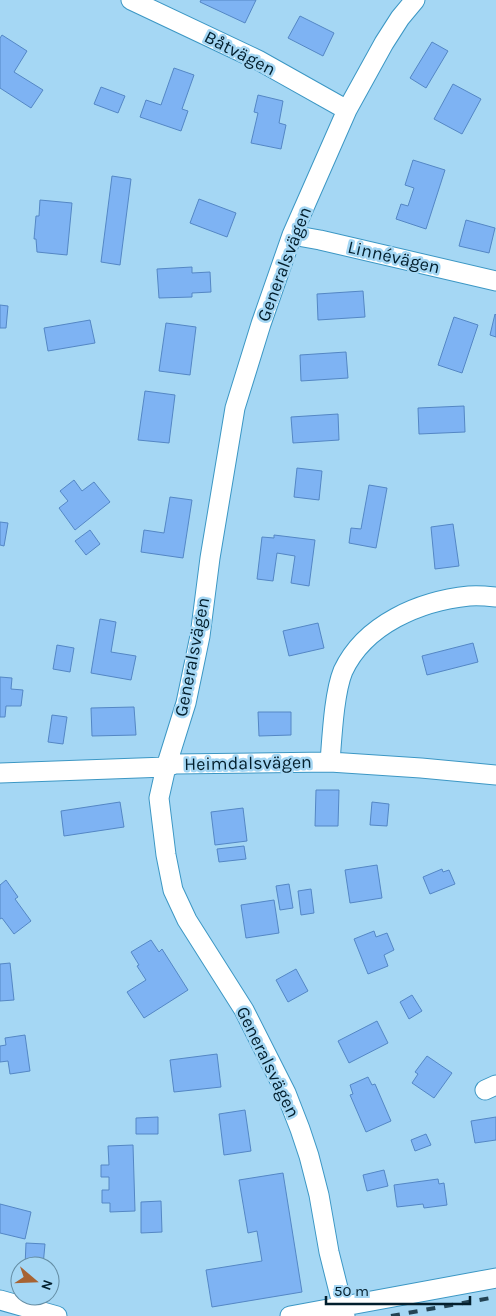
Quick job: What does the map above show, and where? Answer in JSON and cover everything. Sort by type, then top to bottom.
[{"type":"street","name":"Båtvägen","points":[[131,0],[258,60],[347,110]]},
{"type":"street","name":"Generalsvägen","points":[[344,1311],[329,1252],[319,1194],[309,1156],[286,1093],[244,1010],[187,920],[173,890],[166,855],[159,798],[166,767],[186,703],[200,636],[210,558],[235,408],[261,324],[292,235],[347,110],[384,43],[400,18],[415,0]]},
{"type":"street","name":"Linnévägen","points":[[292,235],[496,281]]},
{"type":"street","points":[[330,762],[336,705],[343,672],[354,653],[376,630],[394,618],[412,610],[442,601],[471,595],[496,597]]},
{"type":"street","name":"Heimdalsvägen","points":[[0,773],[166,767],[175,764],[330,762],[496,775]]},
{"type":"street","points":[[290,1316],[344,1311],[496,1278]]},
{"type":"street","points":[[0,1300],[57,1316]]},
{"type":"building","points":[[201,0],[256,0],[245,23],[200,2]]},
{"type":"building","points":[[300,16],[334,33],[323,56],[288,38]]},
{"type":"building","points":[[2,35],[27,51],[14,72],[43,90],[31,108],[0,88],[0,38]]},
{"type":"building","points":[[432,42],[448,51],[426,88],[410,78]]},
{"type":"building","points":[[174,68],[194,75],[182,109],[188,111],[181,131],[140,117],[146,100],[161,105]]},
{"type":"building","points":[[453,84],[481,99],[462,134],[434,119]]},
{"type":"building","points":[[101,87],[125,96],[118,113],[94,104]]},
{"type":"building","points":[[258,95],[283,101],[279,123],[286,125],[281,149],[251,143],[258,113],[254,112]]},
{"type":"building","points":[[413,160],[445,170],[426,229],[396,219],[401,204],[408,206],[414,188],[405,185]]},
{"type":"building","points":[[112,176],[131,179],[120,265],[101,262]]},
{"type":"building","points":[[199,199],[236,213],[227,237],[190,223]]},
{"type":"building","points":[[40,200],[72,203],[67,255],[37,252],[36,239],[34,239],[36,216],[39,216]]},
{"type":"building","points":[[466,220],[495,228],[489,253],[459,246]]},
{"type":"building","points":[[192,267],[192,273],[210,272],[211,292],[192,293],[192,297],[159,298],[157,269]]},
{"type":"building","points":[[363,291],[365,317],[318,320],[317,294]]},
{"type":"building","points":[[0,305],[8,306],[6,328],[0,328]]},
{"type":"building","points":[[496,315],[496,337],[490,335]]},
{"type":"building","points":[[454,317],[478,325],[462,373],[438,365]]},
{"type":"building","points":[[90,320],[95,343],[48,351],[44,328]]},
{"type":"building","points":[[166,323],[196,327],[190,375],[159,371]]},
{"type":"building","points":[[346,352],[348,378],[301,381],[300,355]]},
{"type":"building","points":[[145,391],[175,395],[169,443],[138,440]]},
{"type":"building","points":[[464,406],[465,432],[419,434],[418,408]]},
{"type":"building","points":[[338,414],[339,440],[293,443],[291,417]]},
{"type":"building","points":[[297,468],[322,471],[319,500],[294,497]]},
{"type":"building","points":[[74,480],[82,491],[94,482],[110,502],[75,530],[59,508],[68,501],[60,491]]},
{"type":"building","points":[[369,485],[387,488],[376,548],[349,543],[351,528],[361,529]]},
{"type":"building","points":[[170,497],[192,500],[183,558],[141,552],[144,530],[164,533]]},
{"type":"building","points":[[0,522],[8,523],[4,546],[0,545]]},
{"type":"building","points":[[453,524],[459,566],[435,569],[431,527]]},
{"type":"building","points":[[90,530],[100,544],[86,555],[75,541]]},
{"type":"building","points":[[274,535],[315,540],[309,586],[291,583],[295,556],[277,553],[273,581],[257,579],[262,537],[274,538]]},
{"type":"building","points":[[100,619],[116,622],[111,652],[136,656],[131,680],[91,673]]},
{"type":"building","points":[[318,623],[324,648],[289,656],[283,631]]},
{"type":"building","points":[[473,643],[478,662],[427,675],[422,656]]},
{"type":"building","points":[[57,645],[74,648],[70,672],[53,669]]},
{"type":"building","points":[[0,677],[12,678],[11,689],[23,690],[21,706],[6,706],[5,717],[0,717]]},
{"type":"building","points":[[134,707],[136,735],[92,736],[91,708]]},
{"type":"building","points":[[258,712],[291,712],[291,735],[259,736]]},
{"type":"building","points":[[52,715],[67,717],[63,744],[48,742]]},
{"type":"building","points":[[316,790],[339,790],[338,826],[315,826]]},
{"type":"building","points":[[120,802],[124,827],[64,836],[61,811]]},
{"type":"building","points":[[372,802],[389,804],[387,826],[370,825]]},
{"type":"building","points":[[243,808],[247,841],[215,845],[211,812]]},
{"type":"building","points":[[244,846],[246,859],[219,862],[217,849]]},
{"type":"building","points":[[377,865],[382,898],[350,903],[345,870]]},
{"type":"building","points":[[442,869],[443,872],[449,870],[455,884],[430,894],[423,877]]},
{"type":"building","points":[[6,880],[18,897],[15,899],[31,921],[14,934],[2,918],[0,919],[0,885]]},
{"type":"building","points":[[289,884],[293,908],[280,910],[276,886]]},
{"type":"building","points":[[311,889],[314,913],[301,915],[298,891]]},
{"type":"building","points":[[274,900],[279,933],[246,938],[241,905]]},
{"type":"building","points":[[374,931],[376,937],[387,933],[394,950],[384,955],[388,966],[368,974],[354,939]]},
{"type":"building","points":[[151,940],[159,952],[162,949],[188,990],[144,1018],[127,992],[146,980],[131,952]]},
{"type":"building","points":[[10,963],[14,1000],[0,1001],[0,964]]},
{"type":"building","points":[[296,969],[308,991],[288,1002],[276,980]]},
{"type":"building","points":[[412,995],[422,1011],[409,1019],[400,1002]]},
{"type":"building","points":[[377,1021],[388,1043],[349,1063],[338,1041]]},
{"type":"building","points":[[25,1035],[30,1071],[10,1074],[8,1061],[0,1062],[0,1046],[6,1045],[5,1038]]},
{"type":"building","points":[[217,1054],[221,1087],[174,1092],[170,1060]]},
{"type":"building","points":[[427,1056],[452,1073],[434,1098],[412,1083],[418,1074],[415,1072]]},
{"type":"building","points":[[368,1077],[372,1085],[375,1084],[391,1121],[366,1132],[350,1095],[353,1094],[350,1085]]},
{"type":"building","points":[[245,1110],[251,1151],[224,1155],[219,1114]]},
{"type":"building","points":[[158,1117],[158,1134],[136,1134],[136,1118]]},
{"type":"building","points":[[496,1117],[496,1140],[475,1143],[471,1121]]},
{"type":"building","points":[[426,1134],[431,1145],[415,1151],[411,1140]]},
{"type":"building","points":[[133,1145],[135,1211],[110,1212],[110,1203],[102,1203],[102,1190],[109,1190],[109,1177],[101,1177],[101,1165],[109,1165],[108,1146]]},
{"type":"building","points":[[384,1170],[388,1186],[367,1191],[363,1175]]},
{"type":"building","points":[[283,1173],[302,1292],[212,1307],[206,1270],[262,1261],[257,1231],[248,1233],[239,1180]]},
{"type":"building","points":[[438,1179],[439,1184],[444,1183],[447,1205],[424,1208],[423,1204],[397,1207],[394,1185]]},
{"type":"building","points":[[161,1201],[162,1232],[141,1233],[141,1202]]},
{"type":"building","points":[[0,1204],[31,1212],[25,1239],[0,1233]]},
{"type":"building","points":[[26,1243],[45,1244],[44,1256],[25,1256]]},
{"type":"railway","points":[[391,1316],[496,1297]]}]
